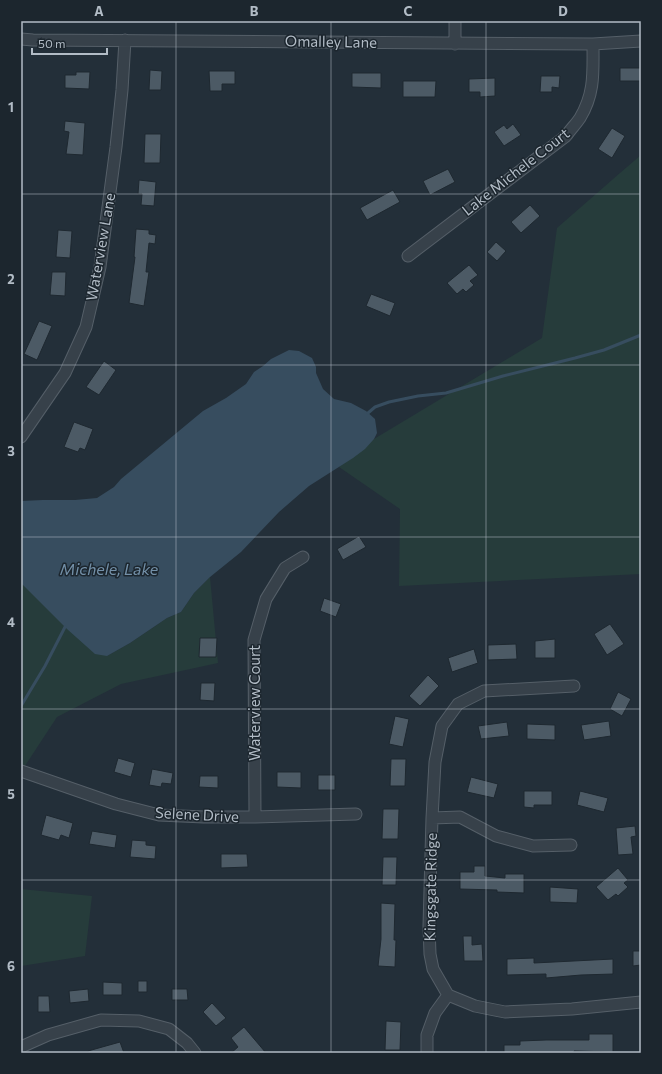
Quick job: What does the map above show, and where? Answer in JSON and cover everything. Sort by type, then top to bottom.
[{"type":"street","points":[[455,21],[455,44]]},
{"type":"street","name":"Omalley Lane","points":[[21,38],[34,40],[455,44],[593,44],[641,41]]},
{"type":"street","name":"Waterview Lane","points":[[21,437],[65,373],[86,327],[100,267],[115,155],[122,90],[125,40]]},
{"type":"street","name":"Lake Michele Court","points":[[408,256],[566,136],[579,120],[591,92],[593,78],[593,44]]},
{"type":"street","name":"Waterview Court","points":[[255,817],[254,640],[266,599],[285,568],[303,557]]},
{"type":"street","name":"Kingsgate Ridge","points":[[448,995],[433,969],[430,954],[429,926],[435,762],[442,726],[458,704],[484,691],[574,686]]},
{"type":"street","name":"Selene Drive","points":[[21,771],[116,804],[159,815],[255,817],[356,814]]},
{"type":"street","points":[[432,818],[460,817],[496,836],[533,846],[571,846]]},
{"type":"street","points":[[427,1053],[427,1035],[435,1013],[448,995],[475,1006],[506,1012],[572,1009],[641,1002]]},
{"type":"street","points":[[21,1047],[48,1035],[101,1020],[139,1021],[169,1029],[187,1043],[194,1053]]},
{"type":"green space","points":[[641,155],[641,574],[399,586],[400,509],[339,467],[374,439],[542,338],[557,228]]},
{"type":"green space","points":[[210,577],[218,663],[121,684],[57,717],[21,772],[21,582],[107,656],[130,643],[167,618],[181,612],[194,593]]},
{"type":"green space","points":[[21,889],[92,896],[85,956],[21,966]]},
{"type":"water","name":"Michele, Lake","points":[[289,350],[299,351],[312,358],[316,367],[316,373],[323,389],[334,399],[351,403],[366,411],[375,419],[377,433],[374,439],[365,449],[309,486],[279,512],[241,552],[210,577],[194,593],[181,612],[167,618],[130,643],[107,656],[95,654],[67,629],[21,583],[21,501],[97,498],[114,487],[121,479],[203,411],[226,398],[246,384],[254,372],[271,359]]},
{"type":"building","points":[[620,68],[641,68],[641,81],[620,81]]},
{"type":"building","points":[[150,70],[162,71],[161,90],[149,90]]},
{"type":"building","points":[[209,71],[235,71],[235,84],[222,84],[222,91],[210,91]]},
{"type":"building","points":[[76,72],[90,72],[89,89],[65,88],[65,75],[76,75]]},
{"type":"building","points":[[352,73],[381,73],[381,88],[352,87]]},
{"type":"building","points":[[541,76],[560,76],[559,88],[552,87],[552,92],[540,92]]},
{"type":"building","points":[[495,78],[495,96],[480,97],[480,92],[469,92],[469,79]]},
{"type":"building","points":[[403,81],[436,81],[435,97],[403,97]]},
{"type":"building","points":[[65,121],[85,123],[83,155],[66,154],[69,132],[64,131]]},
{"type":"building","points":[[513,124],[521,135],[504,146],[494,132],[504,125],[507,129]]},
{"type":"building","points":[[612,128],[625,136],[612,158],[598,149]]},
{"type":"building","points":[[145,134],[161,134],[160,163],[144,163]]},
{"type":"building","points":[[448,169],[455,182],[430,195],[423,181]]},
{"type":"building","points":[[139,180],[156,182],[154,206],[141,205],[142,194],[138,194]]},
{"type":"building","points":[[393,190],[400,202],[367,220],[360,208]]},
{"type":"building","points":[[530,205],[540,216],[521,233],[511,222]]},
{"type":"building","points":[[136,229],[149,230],[149,234],[156,235],[155,244],[149,243],[146,272],[149,272],[144,306],[129,303],[135,257]]},
{"type":"building","points":[[58,230],[72,231],[70,258],[56,257]]},
{"type":"building","points":[[496,242],[506,251],[497,261],[487,252]]},
{"type":"building","points":[[469,265],[478,275],[470,281],[474,285],[466,292],[463,289],[457,294],[447,283]]},
{"type":"building","points":[[52,272],[66,272],[65,296],[50,295]]},
{"type":"building","points":[[371,294],[395,303],[390,316],[366,306]]},
{"type":"building","points":[[39,321],[52,326],[37,360],[24,354]]},
{"type":"building","points":[[104,361],[116,370],[99,395],[86,387]]},
{"type":"building","points":[[74,422],[93,429],[85,450],[80,448],[78,452],[64,447]]},
{"type":"building","points":[[359,536],[366,547],[343,560],[337,549]]},
{"type":"building","points":[[324,598],[341,604],[336,617],[320,611]]},
{"type":"building","points":[[610,624],[624,644],[607,655],[594,634]]},
{"type":"building","points":[[200,638],[217,638],[216,657],[199,657]]},
{"type":"building","points":[[555,639],[555,658],[535,658],[535,641]]},
{"type":"building","points":[[516,644],[517,659],[488,660],[488,645]]},
{"type":"building","points":[[474,649],[478,663],[452,672],[448,658]]},
{"type":"building","points":[[428,675],[439,686],[420,706],[409,696]]},
{"type":"building","points":[[201,683],[215,683],[214,701],[200,700]]},
{"type":"building","points":[[618,692],[631,699],[622,716],[610,709]]},
{"type":"building","points":[[395,716],[409,719],[403,747],[389,744]]},
{"type":"building","points":[[609,721],[611,736],[584,740],[581,725]]},
{"type":"building","points":[[507,722],[509,736],[481,739],[478,726]]},
{"type":"building","points":[[527,724],[555,725],[555,740],[527,739]]},
{"type":"building","points":[[118,758],[135,763],[131,777],[114,772]]},
{"type":"building","points":[[391,759],[406,759],[405,786],[390,786]]},
{"type":"building","points":[[152,769],[173,773],[171,784],[162,783],[161,787],[149,785]]},
{"type":"building","points":[[277,772],[301,772],[301,788],[277,787]]},
{"type":"building","points":[[318,775],[335,775],[335,790],[318,790]]},
{"type":"building","points":[[200,776],[218,776],[218,788],[199,787]]},
{"type":"building","points":[[471,777],[498,784],[494,798],[467,792]]},
{"type":"building","points":[[524,791],[552,791],[552,805],[534,805],[534,808],[524,807]]},
{"type":"building","points":[[580,791],[608,798],[604,812],[577,805]]},
{"type":"building","points":[[383,809],[399,809],[398,839],[382,839]]},
{"type":"building","points":[[46,815],[73,823],[69,838],[61,835],[59,840],[41,835]]},
{"type":"building","points":[[635,826],[636,836],[631,837],[633,854],[618,855],[616,828]]},
{"type":"building","points":[[92,831],[117,835],[115,848],[89,844]]},
{"type":"building","points":[[132,840],[146,841],[146,845],[156,846],[155,859],[130,857]]},
{"type":"building","points":[[221,854],[247,854],[248,867],[221,868]]},
{"type":"building","points":[[383,857],[397,857],[396,885],[382,885]]},
{"type":"building","points":[[474,866],[485,866],[485,876],[505,878],[505,874],[524,874],[524,893],[497,892],[497,890],[460,889],[460,872],[474,872]]},
{"type":"building","points":[[618,868],[628,880],[624,883],[628,887],[618,896],[616,894],[608,900],[596,887]]},
{"type":"building","points":[[550,887],[578,889],[577,903],[550,902]]},
{"type":"building","points":[[381,903],[395,904],[395,967],[378,966],[381,939]]},
{"type":"building","points":[[463,936],[472,936],[472,945],[482,944],[483,961],[464,961]]},
{"type":"building","points":[[633,951],[641,951],[641,965],[633,966]]},
{"type":"building","points":[[534,958],[534,963],[613,959],[613,974],[546,978],[546,974],[507,975],[507,959]]},
{"type":"building","points":[[138,981],[147,981],[147,992],[138,992]]},
{"type":"building","points":[[103,982],[122,983],[122,995],[103,995]]},
{"type":"building","points":[[88,989],[89,1001],[70,1003],[69,991]]},
{"type":"building","points":[[172,989],[187,989],[188,1000],[172,1000]]},
{"type":"building","points":[[38,996],[49,996],[50,1012],[38,1012]]},
{"type":"building","points":[[212,1003],[226,1018],[216,1026],[203,1012]]},
{"type":"building","points":[[386,1021],[401,1022],[400,1050],[385,1050]]},
{"type":"building","points":[[244,1027],[266,1053],[231,1053],[238,1047],[231,1038]]},
{"type":"building","points":[[589,1034],[613,1034],[613,1052],[574,1051],[574,1053],[504,1053],[504,1045],[520,1045],[520,1041],[589,1040]]},
{"type":"building","points":[[120,1042],[124,1053],[88,1053],[88,1051]]},
{"type":"waterway","points":[[368,413],[375,407],[389,402],[418,396],[446,393],[503,376],[604,350],[641,335]]},
{"type":"waterway","points":[[21,706],[45,666],[65,627]]}]
